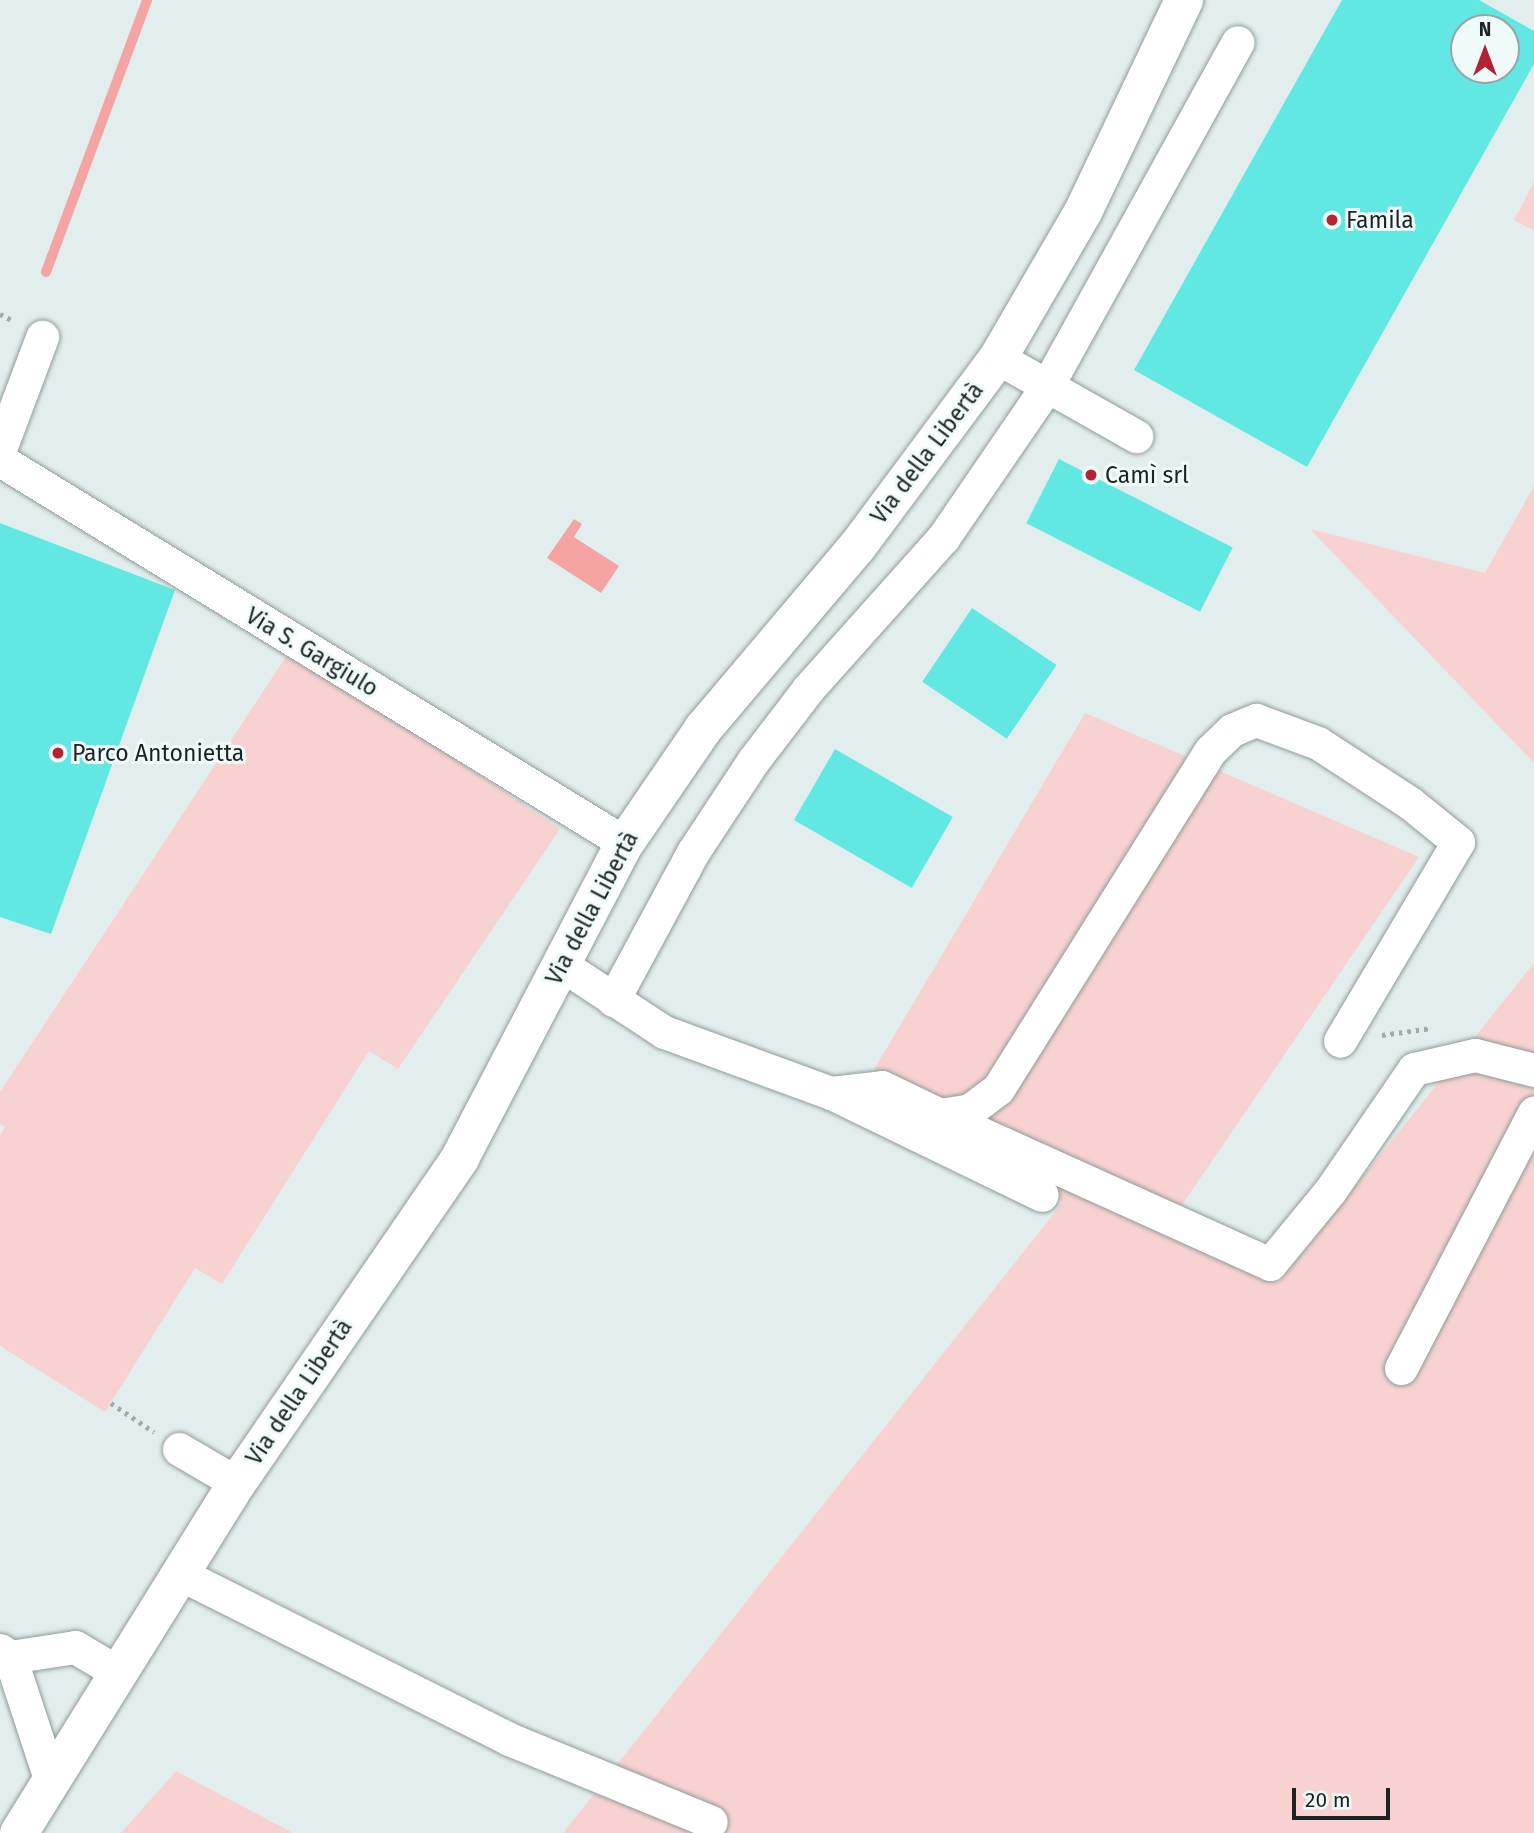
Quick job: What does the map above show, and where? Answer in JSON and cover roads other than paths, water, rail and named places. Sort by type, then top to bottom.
[{"type":"main road","name":"Via della Libertà","points":[[19,1833],[237,1483],[460,1158],[625,843],[704,729],[857,547],[998,358],[1083,212],[1184,0]]},
{"type":"street","points":[[612,1000],[693,852],[753,761],[808,689],[943,538],[1047,386],[1238,42]]},
{"type":"street","points":[[0,449],[42,337]]},
{"type":"street","points":[[998,358],[1136,436]]},
{"type":"street","name":"Via S. Gargiulo","points":[[0,460],[625,843]]},
{"type":"street","points":[[940,1115],[970,1110],[998,1089],[1210,751],[1232,730],[1256,720],[1318,743],[1410,803],[1458,842],[1340,1041]]},
{"type":"street","points":[[562,965],[612,1000],[664,1031],[831,1093],[1042,1195]]},
{"type":"street","points":[[831,1093],[882,1087],[1270,1264],[1330,1191],[1414,1069],[1475,1055],[1534,1070]]},
{"type":"street","points":[[1401,1368],[1534,1113]]},
{"type":"street","points":[[179,1448],[237,1483]]},
{"type":"street","points":[[180,1574],[509,1739],[711,1822]]},
{"type":"street","points":[[51,1782],[33,1716],[5,1653],[75,1647],[119,1673]]},
{"type":"street","points":[[33,1716],[51,1734],[78,1739]]},
{"type":"waterway","points":[[46,272],[147,0]]},
{"type":"place","name":"Famila","points":[[1332,220]]},
{"type":"place","name":"Camì srl","points":[[1091,475]]},
{"type":"place","name":"Parco Antonietta","points":[[58,753]]}]
